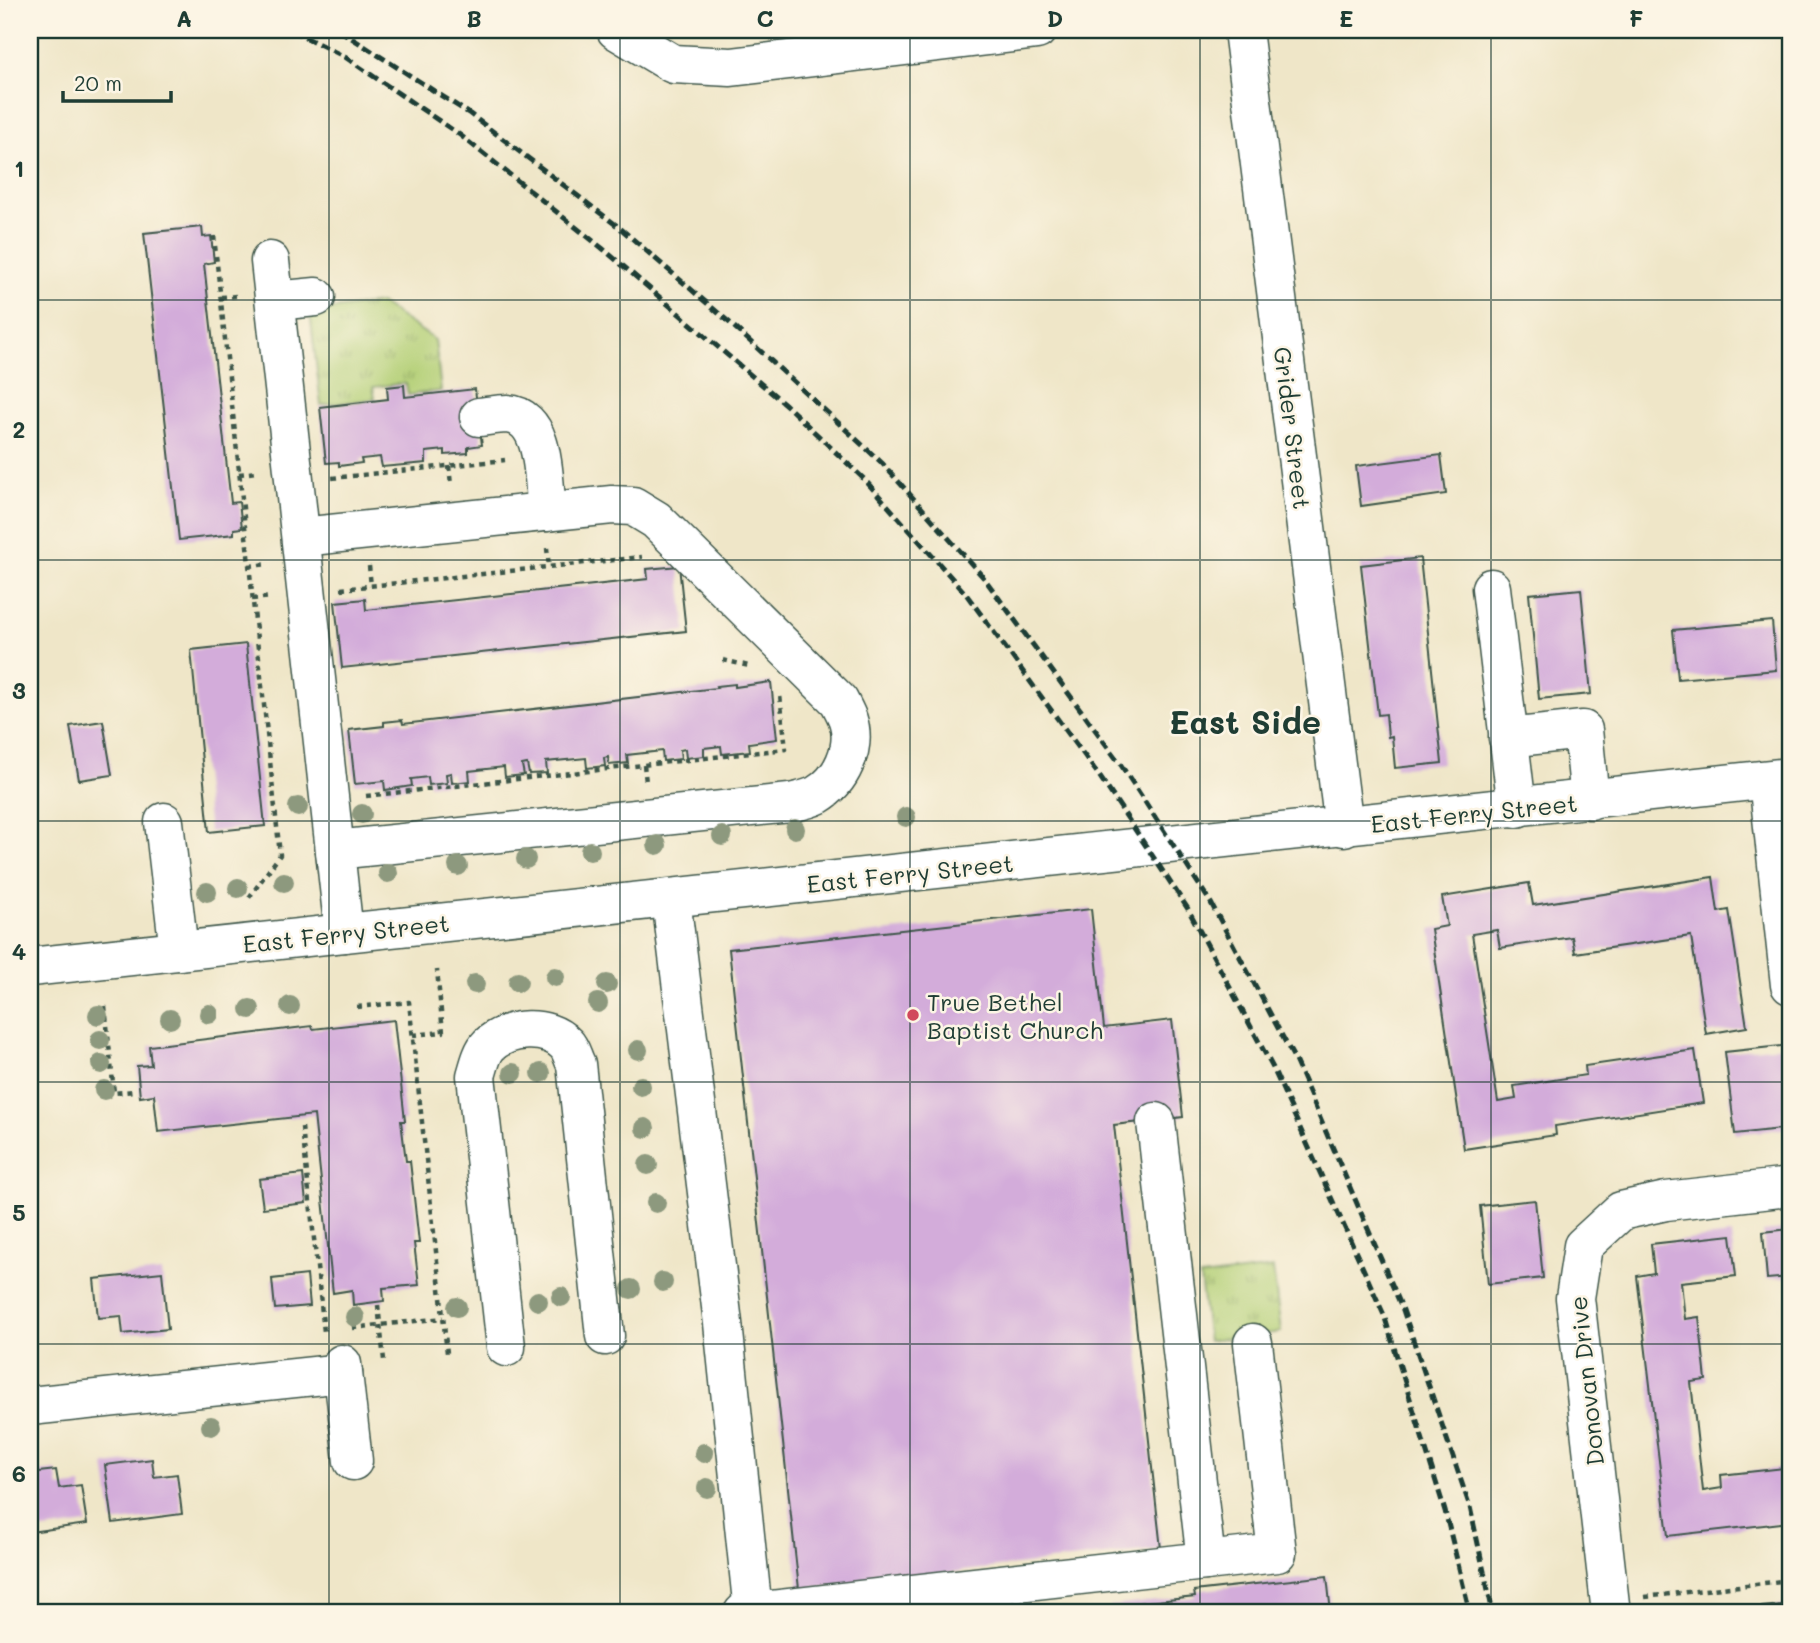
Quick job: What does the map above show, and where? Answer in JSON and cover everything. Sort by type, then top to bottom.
[{"type":"street","points":[[616,30],[673,64],[731,67],[979,34],[1037,30]]},
{"type":"street","name":"Grider Street","points":[[1243,30],[1344,827]]},
{"type":"street","points":[[270,261],[344,933]]},
{"type":"street","points":[[275,301],[316,297]]},
{"type":"street","points":[[479,417],[507,414],[517,416],[528,422],[534,430],[547,512]]},
{"type":"street","points":[[301,537],[612,505],[633,506],[656,520],[839,701],[849,722],[850,744],[844,767],[832,783],[815,796],[790,803],[335,850]]},
{"type":"street","points":[[1491,588],[1517,808]]},
{"type":"street","points":[[1508,738],[1583,730],[1590,800]]},
{"type":"street","points":[[1779,779],[1790,985]]},
{"type":"street","name":"East Ferry Street","points":[[30,967],[1779,779]]},
{"type":"street","points":[[164,822],[179,951]]},
{"type":"street","points":[[671,899],[723,1323],[748,1613],[841,1608],[1277,1553],[1253,1343]]},
{"type":"street","points":[[506,1347],[476,1076],[488,1046],[503,1036],[523,1030],[545,1032],[567,1044],[576,1065],[605,1336]]},
{"type":"street","points":[[1156,1122],[1206,1561]]},
{"type":"street","name":"Donovan Drive","points":[[1610,1607],[1574,1298],[1583,1247],[1621,1211],[1665,1200],[1790,1187]]},
{"type":"street","points":[[30,1406],[280,1379],[342,1349],[353,1461]]},
{"type":"path","points":[[214,236],[242,474],[279,855],[248,899]]},
{"type":"path","points":[[319,480],[449,469],[508,460]]},
{"type":"path","points":[[338,589],[549,565],[651,558]]},
{"type":"path","points":[[353,797],[786,750],[779,686]]},
{"type":"path","points":[[413,1035],[443,1032],[437,970]]},
{"type":"path","points":[[357,1007],[409,1002],[447,1353]]},
{"type":"path","points":[[105,1006],[114,1093],[135,1091]]},
{"type":"path","points":[[302,1127],[324,1331],[342,1349],[381,1325],[443,1318]]},
{"type":"path","points":[[378,1305],[384,1360]]},
{"type":"path","points":[[1610,1607],[1790,1580]]},
{"type":"green space","points":[[380,303],[435,340],[441,391],[408,395],[406,383],[373,387],[375,399],[321,405],[310,312]]},
{"type":"green space","points":[[1273,1268],[1281,1332],[1208,1341],[1200,1277]]},
{"type":"building","points":[[202,227],[203,237],[211,236],[214,262],[204,264],[231,503],[239,502],[242,528],[234,529],[234,534],[179,540],[144,233]]},
{"type":"building","points":[[404,385],[405,397],[475,389],[482,445],[468,447],[468,453],[445,455],[445,450],[426,452],[426,463],[382,467],[380,457],[361,459],[362,463],[339,466],[339,462],[326,463],[320,407],[388,399],[387,387]]},
{"type":"building","points":[[1441,455],[1446,494],[1361,506],[1356,466]]},
{"type":"building","points":[[1420,558],[1442,763],[1395,768],[1392,736],[1388,737],[1386,714],[1378,715],[1361,565]]},
{"type":"building","points":[[679,566],[686,631],[342,668],[335,602],[365,599],[366,610],[648,579],[647,569]]},
{"type":"building","points":[[1581,589],[1591,694],[1539,699],[1529,594]]},
{"type":"building","points":[[1772,621],[1776,670],[1678,679],[1673,630]]},
{"type":"building","points":[[246,644],[265,826],[209,832],[191,650]]},
{"type":"building","points":[[771,682],[777,739],[749,743],[750,751],[722,754],[721,746],[704,748],[704,756],[686,758],[685,749],[680,750],[681,759],[663,761],[662,751],[627,755],[628,763],[609,765],[608,757],[604,758],[605,766],[587,768],[586,758],[546,762],[547,773],[529,774],[527,764],[522,765],[524,775],[505,777],[504,767],[469,771],[470,781],[452,783],[451,773],[446,774],[447,783],[429,785],[428,777],[411,779],[412,786],[385,790],[384,781],[355,784],[349,730],[384,726],[384,722],[402,720],[403,724],[717,688],[716,686],[735,684],[735,687]]},
{"type":"building","points":[[103,721],[112,775],[79,780],[70,726]]},
{"type":"building","points":[[1713,877],[1718,912],[1729,910],[1747,1027],[1706,1034],[1691,936],[1575,953],[1572,937],[1500,948],[1497,930],[1472,934],[1498,1102],[1516,1099],[1514,1086],[1586,1075],[1585,1066],[1695,1050],[1703,1103],[1555,1126],[1556,1135],[1464,1149],[1431,929],[1447,926],[1442,897],[1529,883],[1533,905]]},
{"type":"building","points":[[1091,909],[1104,1028],[1172,1020],[1183,1117],[1114,1125],[1161,1549],[799,1589],[729,949]]},
{"type":"building","points":[[394,1020],[405,1121],[401,1121],[406,1161],[410,1161],[419,1243],[414,1243],[419,1285],[383,1288],[384,1301],[353,1305],[352,1290],[333,1293],[314,1115],[158,1132],[154,1095],[140,1097],[137,1066],[151,1065],[149,1046],[312,1026],[313,1029]]},
{"type":"building","points":[[1790,1045],[1790,1128],[1735,1134],[1725,1052]]},
{"type":"building","points":[[303,1174],[306,1203],[263,1208],[259,1179]]},
{"type":"building","points":[[1535,1200],[1543,1278],[1488,1284],[1480,1206]]},
{"type":"building","points":[[1790,1229],[1790,1277],[1767,1279],[1763,1232]]},
{"type":"building","points":[[1731,1235],[1736,1276],[1681,1282],[1685,1319],[1699,1317],[1706,1380],[1691,1382],[1703,1491],[1722,1488],[1721,1475],[1784,1468],[1786,1482],[1790,1481],[1790,1522],[1668,1536],[1637,1276],[1654,1273],[1651,1244]]},
{"type":"building","points":[[162,1272],[168,1329],[123,1334],[121,1316],[98,1318],[94,1279]]},
{"type":"building","points":[[307,1275],[310,1306],[275,1309],[272,1279]]},
{"type":"building","points":[[152,1459],[154,1477],[177,1474],[182,1514],[113,1523],[105,1465]]},
{"type":"building","points":[[56,1470],[59,1488],[81,1485],[87,1524],[30,1532],[30,1473]]},
{"type":"building","points":[[1327,1576],[1331,1613],[1111,1613],[1111,1606],[1195,1597],[1194,1591]]},
{"type":"building","points":[[1790,1604],[1790,1613],[1725,1613],[1725,1611]]},
{"type":"building","points":[[1102,1609],[1102,1613],[1081,1613],[1081,1611]]},
{"type":"railway","points":[[291,30],[345,57],[460,135],[602,248],[786,405],[865,480],[966,594],[1098,774],[1188,909],[1273,1068],[1384,1315],[1445,1511],[1470,1613]]},
{"type":"railway","points":[[339,30],[470,114],[620,228],[730,323],[882,463],[984,578],[1121,765],[1211,903],[1294,1058],[1403,1310],[1470,1507],[1493,1613]]},
{"type":"place","name":"True Bethel Baptist Church","points":[[913,1015]]},
{"type":"district","name":"East Side","points":[[1245,721]]}]
